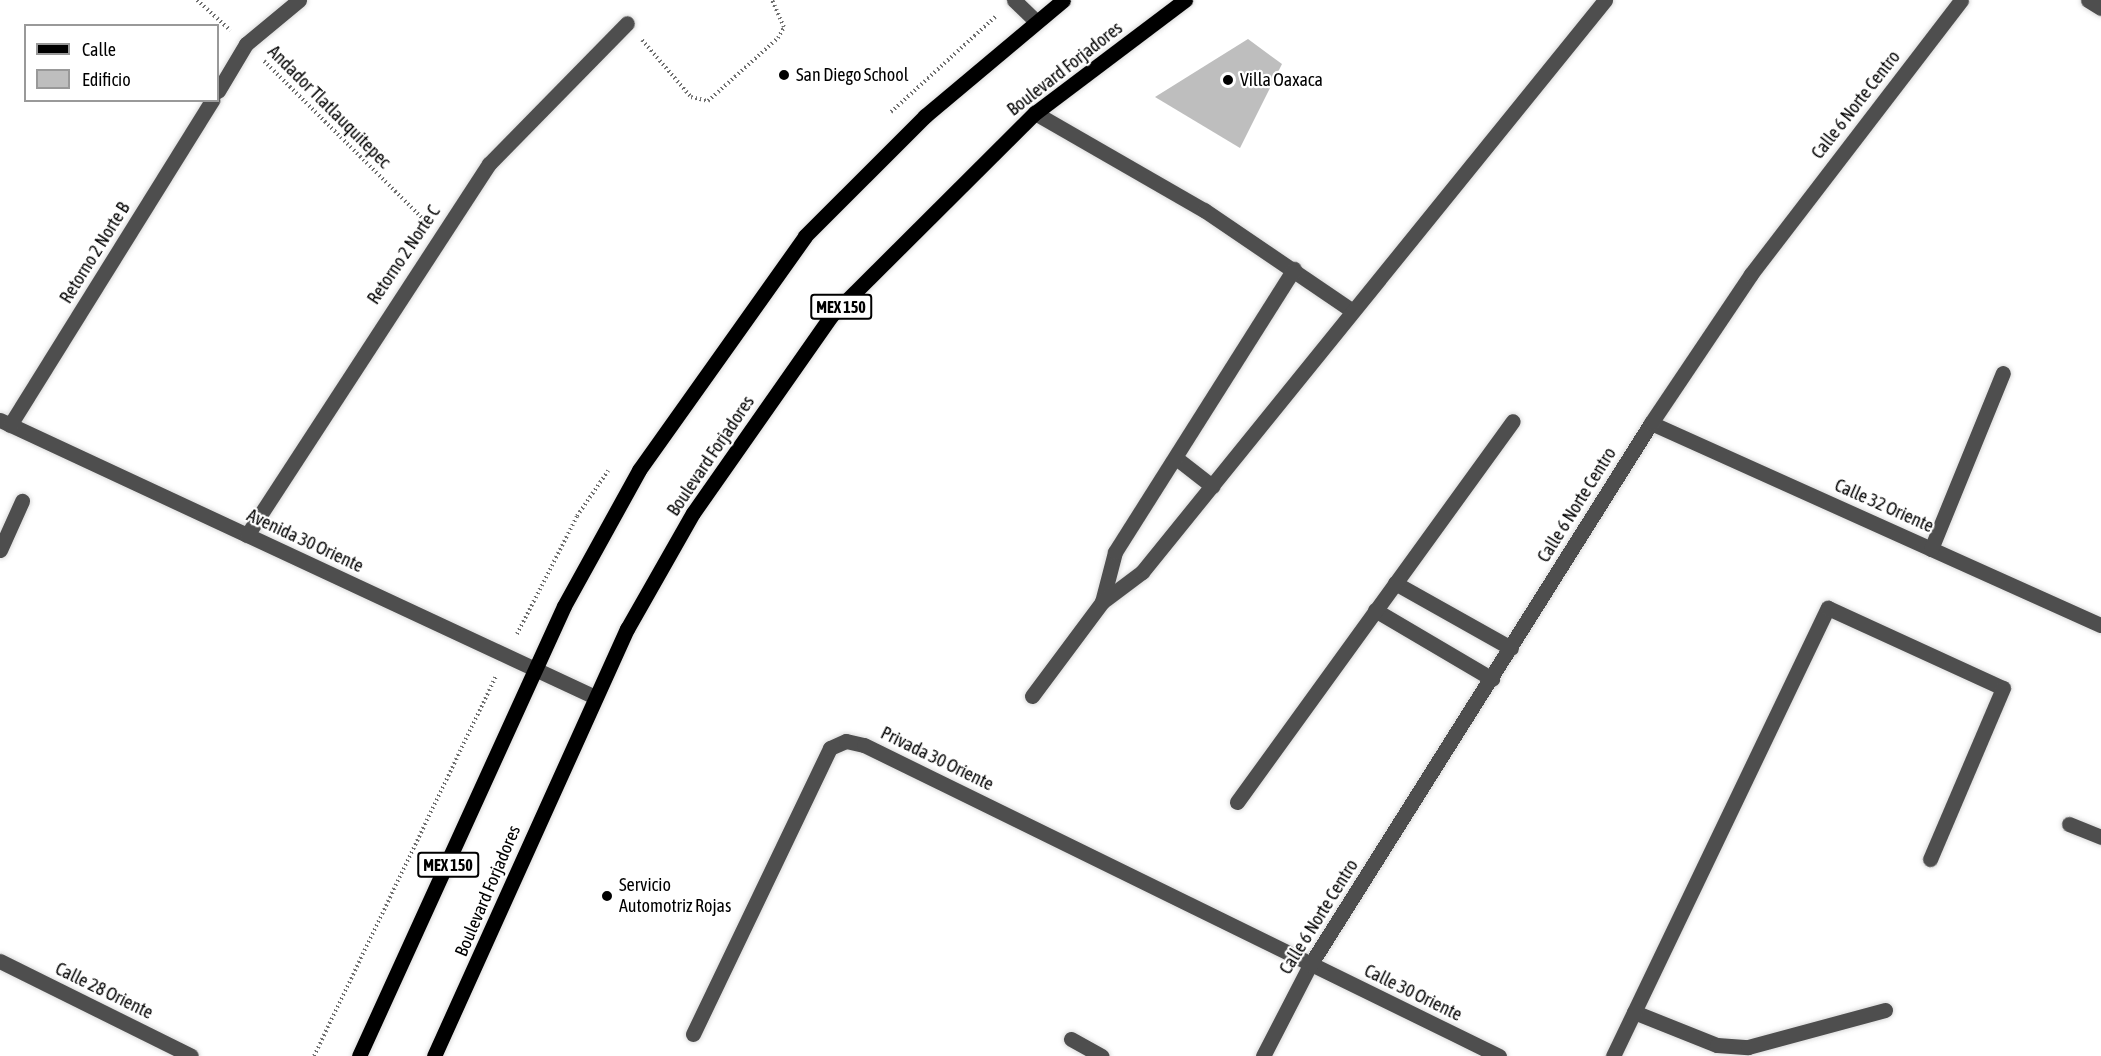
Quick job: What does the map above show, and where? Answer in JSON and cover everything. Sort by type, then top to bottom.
[{"type":"main road","name":"MEX 150","points":[[359,1056],[564,606],[639,470],[806,236],[925,116],[1035,20],[1063,0]]},
{"type":"main road","name":"Boulevard Forjadores","points":[[434,1056],[484,955],[593,696],[693,513],[831,316],[1035,113],[1185,0]]},
{"type":"street","points":[[219,89],[246,44],[299,0]]},
{"type":"street","points":[[1014,0],[1035,20]]},
{"type":"street","points":[[1032,696],[1102,602],[1142,572],[1605,0]]},
{"type":"street","name":"Calle 6 Norte Centro","points":[[1263,1056],[1310,965],[1652,423],[1751,274],[1962,0]]},
{"type":"street","points":[[2088,0],[2101,8]]},
{"type":"street","name":"Retorno 2 Norte C","points":[[247,536],[440,235],[489,164],[627,23]]},
{"type":"street","name":"Retorno 2 Norte B","points":[[5,423],[211,102]]},
{"type":"street","points":[[1035,113],[1204,210],[1352,310]]},
{"type":"street","points":[[1102,602],[1115,552],[1294,269]]},
{"type":"street","points":[[1931,549],[2003,374]]},
{"type":"street","points":[[1237,802],[1513,421]]},
{"type":"street","name":"Avenida 30 Oriente","points":[[5,423],[535,672],[593,696]]},
{"type":"street","name":"Calle 32 Oriente","points":[[1652,423],[2101,624]]},
{"type":"street","points":[[1176,458],[1212,486]]},
{"type":"street","points":[[0,550],[22,501]]},
{"type":"street","points":[[1395,583],[1511,648]]},
{"type":"street","points":[[1613,1056],[1828,608],[2004,688],[1930,860]]},
{"type":"street","points":[[1375,610],[1492,679]]},
{"type":"street","name":"Privada 30 Oriente","points":[[693,1034],[830,748],[846,741],[864,745],[1310,965]]},
{"type":"street","points":[[2069,824],[2101,837]]},
{"type":"street","name":"Calle 28 Oriente","points":[[0,961],[192,1056]]},
{"type":"street","name":"Calle 30 Oriente","points":[[1310,965],[1481,1052],[1499,1056]]},
{"type":"street","points":[[1634,1012],[1717,1045],[1748,1047],[1885,1010]]},
{"type":"street","points":[[1071,1039],[1102,1056]]},
{"type":"path","name":"Andador Tlatlauquitepec","points":[[197,0],[246,44],[440,235]]},
{"type":"path","points":[[627,23],[691,97],[708,101],[784,27],[772,0]]},
{"type":"building","name":"Villa Oaxaca","points":[[1248,39],[1282,64],[1240,148],[1155,97]]},
{"type":"place","name":"San Diego School","points":[[784,75]]},
{"type":"place","name":"Villa Oaxaca","points":[[1228,80]]},
{"type":"place","name":"Servicio Automotriz Rojas","points":[[607,896]]}]
